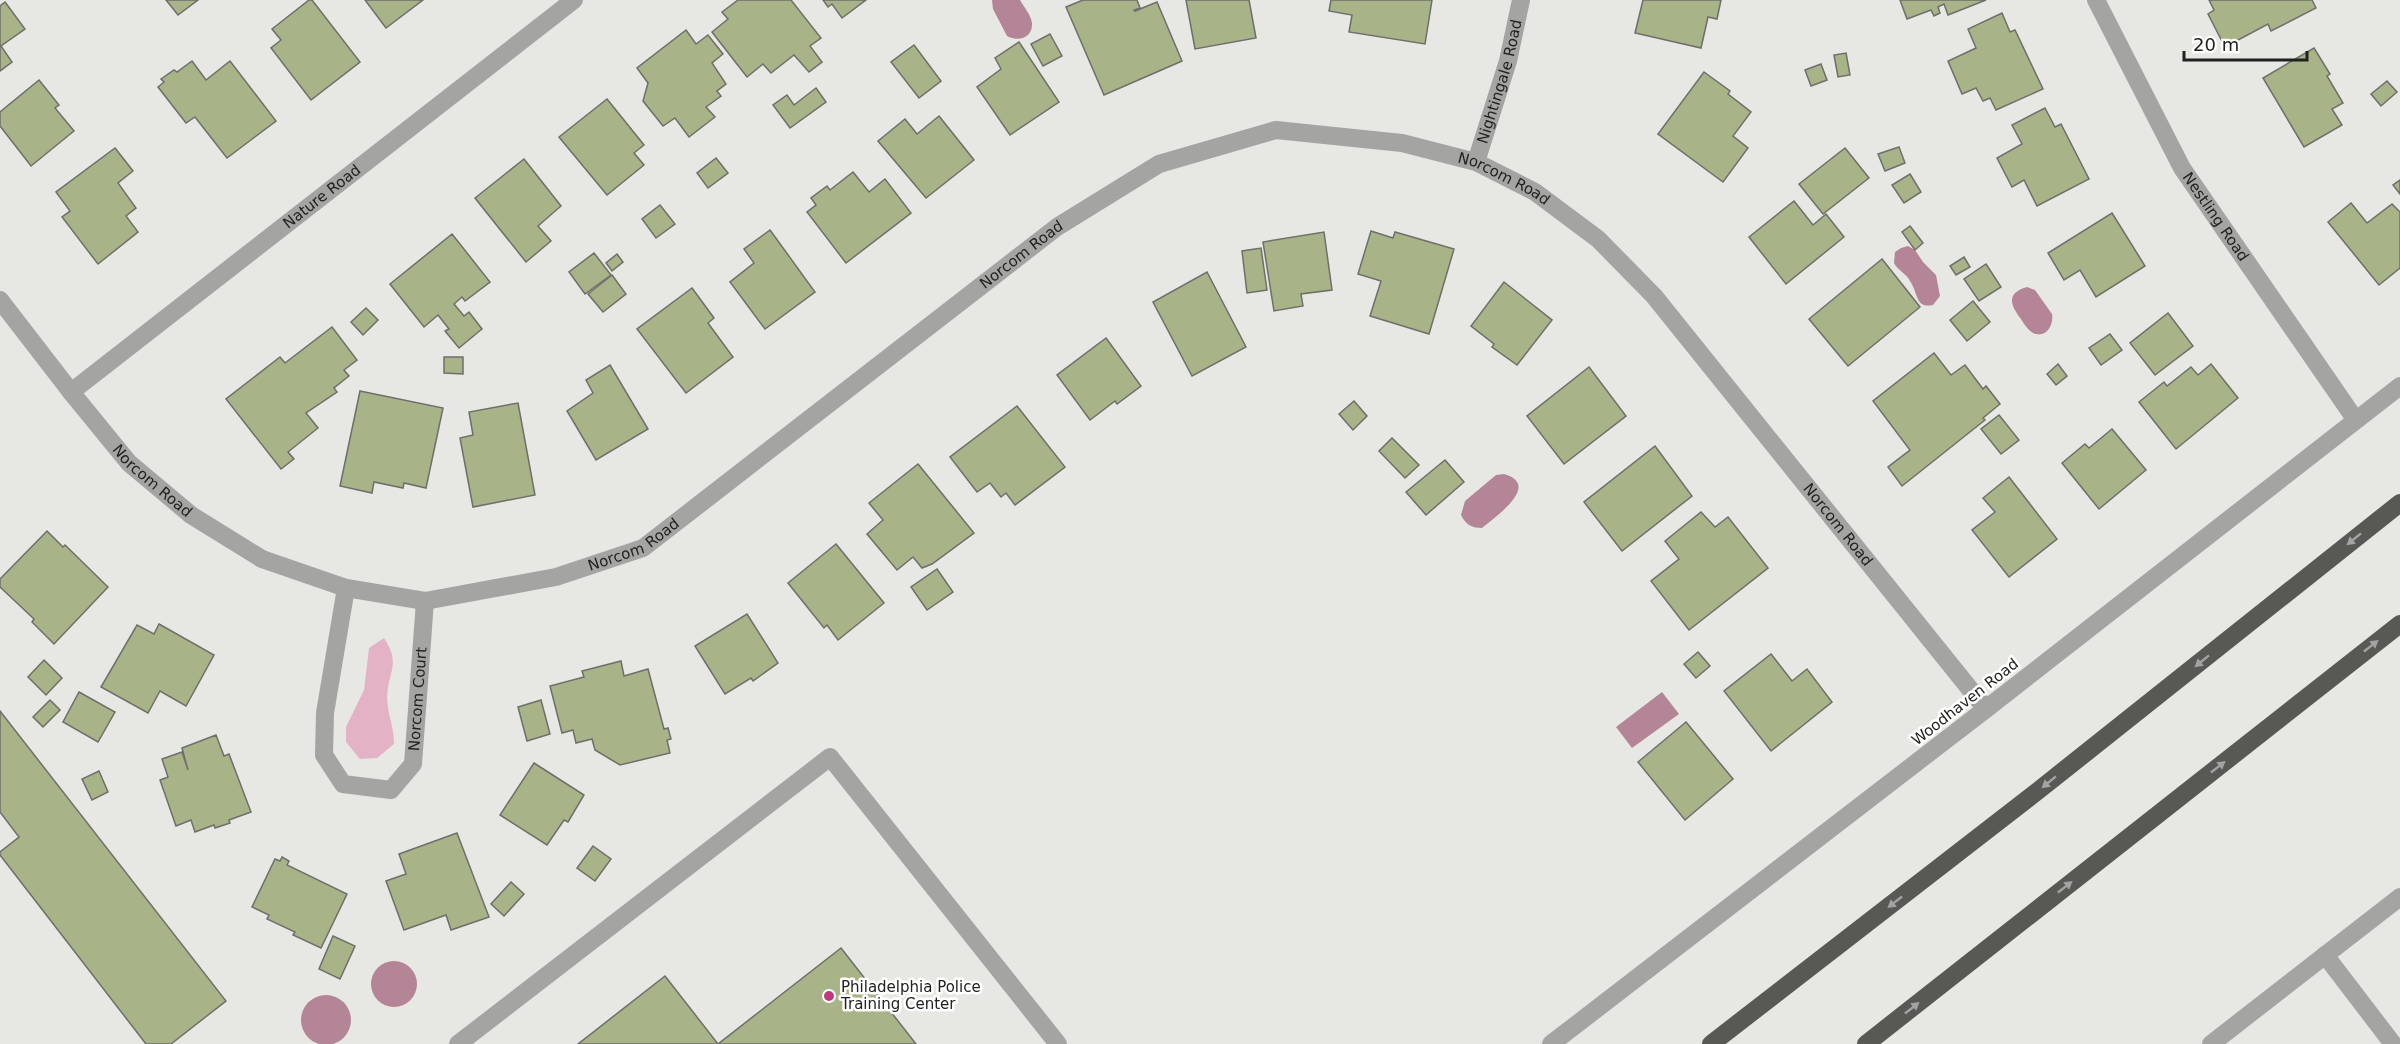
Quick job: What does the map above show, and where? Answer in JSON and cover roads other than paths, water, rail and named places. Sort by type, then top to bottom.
[{"type":"highway","points":[[1712,1044],[2039,790],[2400,503]]},
{"type":"highway","points":[[1866,1044],[2400,624]]},
{"type":"street","name":"Nature Road","points":[[71,392],[574,0]]},
{"type":"street","name":"Nightingale Road","points":[[1476,162],[1508,61],[1521,0]]},
{"type":"street","name":"Nestling Road","points":[[2096,0],[2182,168],[2355,419]]},
{"type":"street","name":"Norcom Road","points":[[0,300],[129,462],[191,515],[262,559],[346,588],[425,601],[556,577],[643,548],[1057,227],[1159,164],[1276,130],[1402,143],[1476,162],[1535,192],[1598,239],[1654,296],[1986,709]]},
{"type":"street","name":"Woodhaven Road","points":[[1551,1044],[2400,386]]},
{"type":"street","name":"Norcom Court","points":[[346,588],[325,713],[324,745],[324,755],[343,784],[391,790],[413,764],[425,601]]},
{"type":"street","points":[[458,1044],[830,757],[1058,1044]]},
{"type":"street","points":[[2211,1044],[2400,897]]},
{"type":"street","points":[[2325,955],[2393,1044]]},
{"type":"place","name":"Philadelphia Police Training Center","points":[[829,996]]}]
